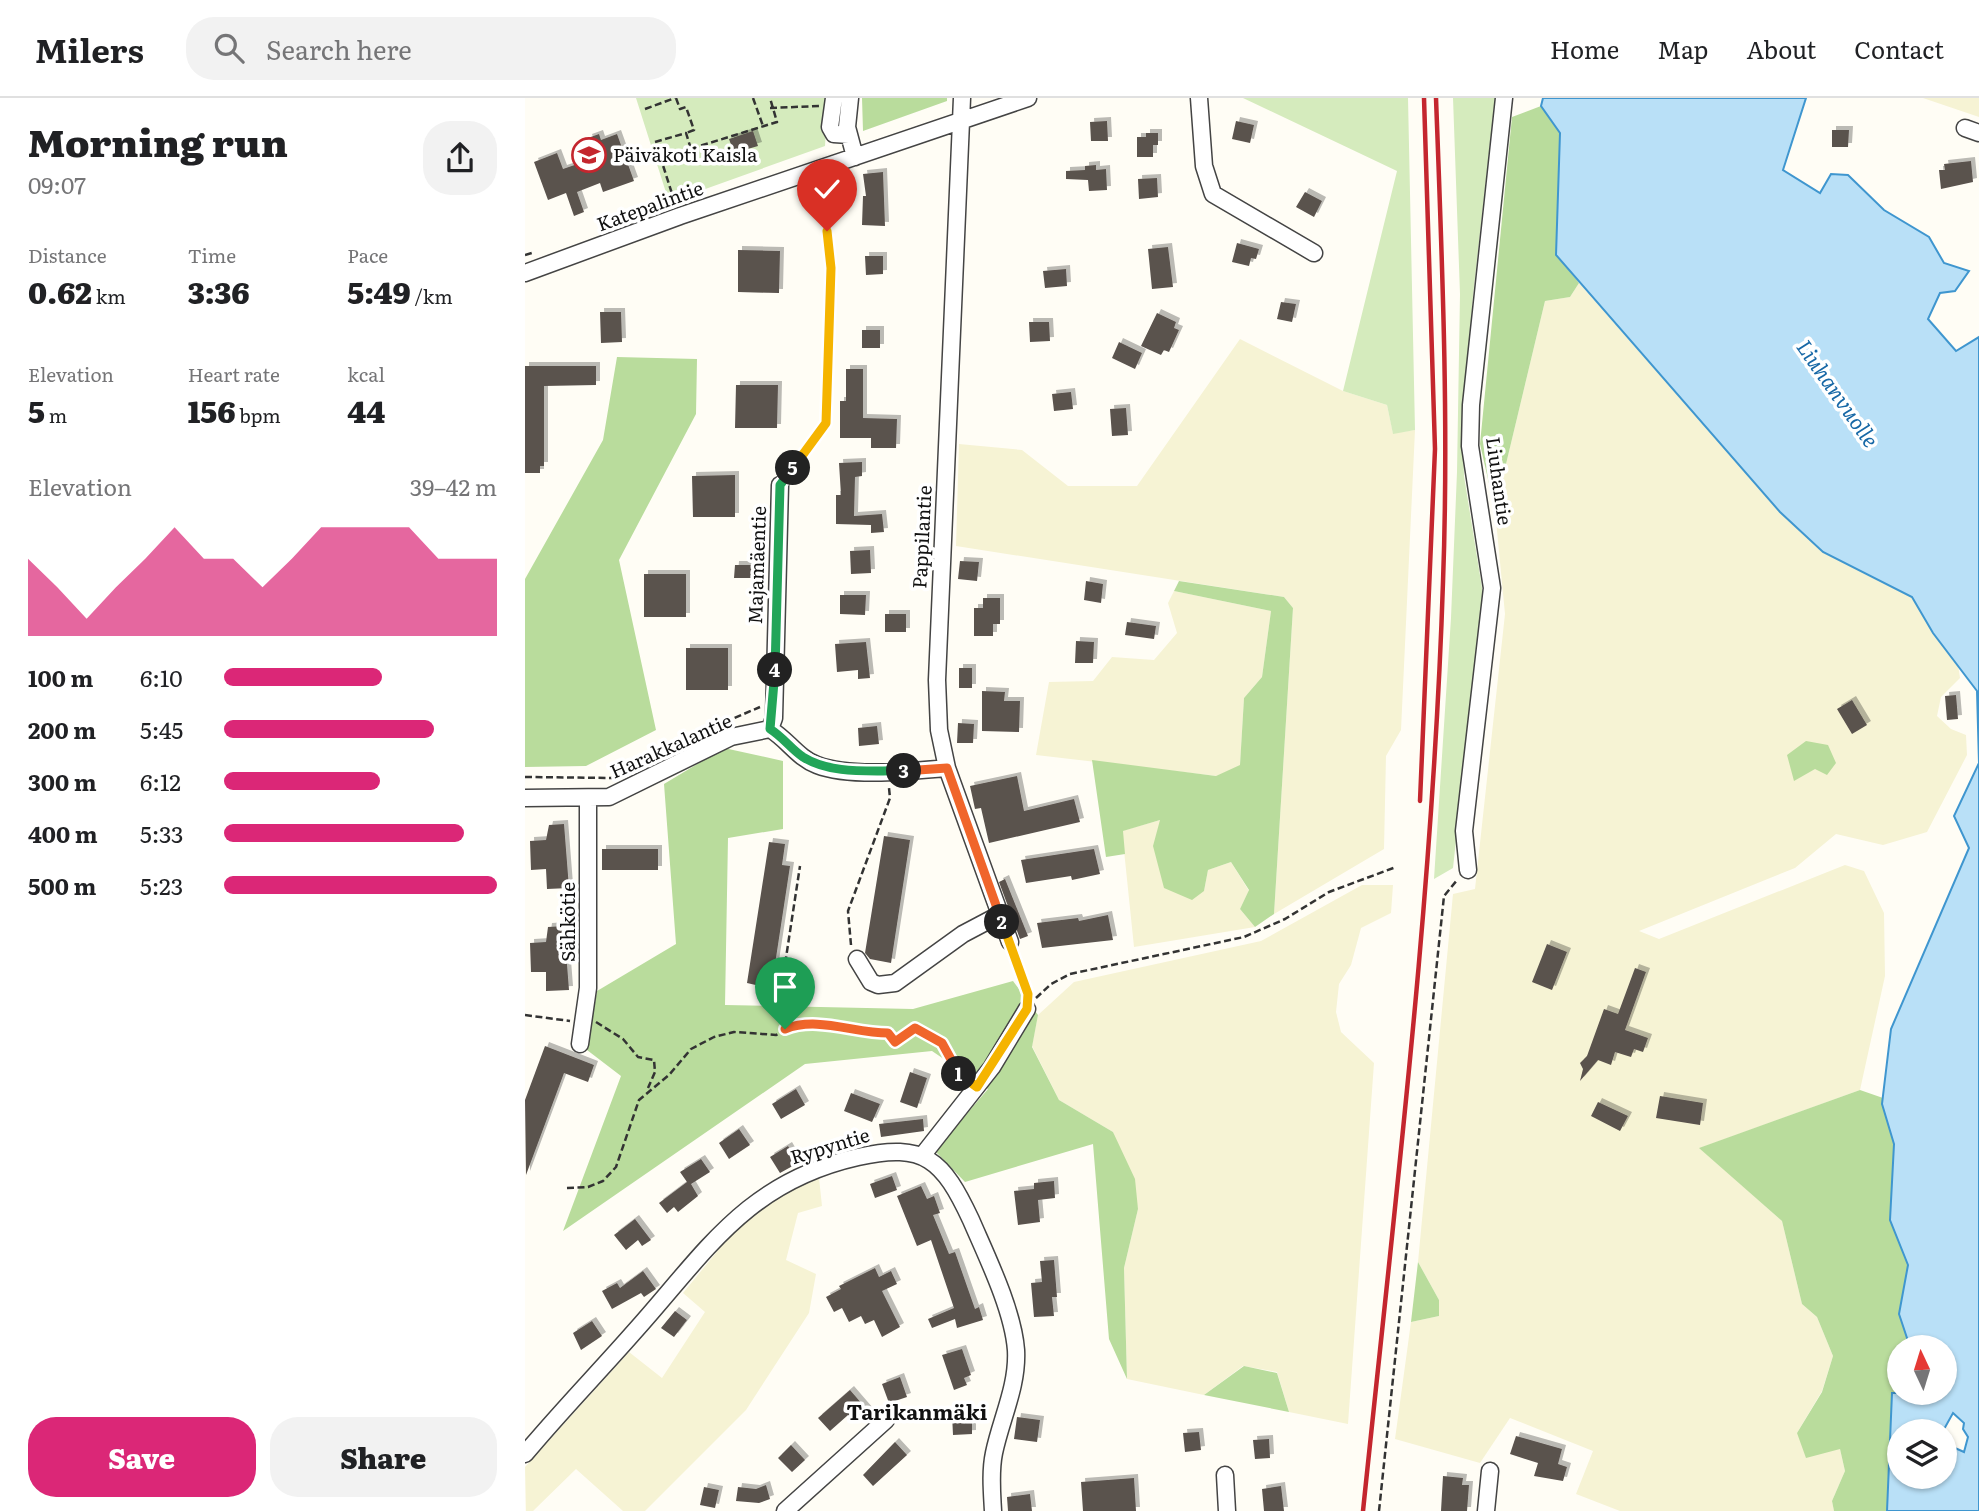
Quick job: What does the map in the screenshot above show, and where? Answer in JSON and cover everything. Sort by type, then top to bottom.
[{"type":"street","points":[[850,98],[847,118],[855,157]]},
{"type":"street","name":"Pappilantie","points":[[962,98],[937,680],[939,730],[947,768],[1010,942]]},
{"type":"street","name":"Katepalintie","points":[[525,274],[680,216],[1028,98]]},
{"type":"street","points":[[1199,98],[1204,166],[1213,194],[1314,253]]},
{"type":"street","name":"Liuhantie","points":[[1468,870],[1464,831],[1492,588],[1470,446],[1471,405],[1504,98]]},
{"type":"street","points":[[833,103],[830,127],[834,134],[849,135]]},
{"type":"street","name":"Majamäentie","points":[[770,729],[780,485]]},
{"type":"street","points":[[770,729],[795,751],[817,765],[888,771],[947,768]]},
{"type":"street","name":"Harakkalantie","points":[[525,798],[609,797],[731,737],[770,729]]},
{"type":"street","name":"Sähkötie","points":[[580,1044],[589,989],[589,799]]},
{"type":"street","points":[[857,959],[871,982],[878,985],[895,984],[963,934],[999,915]]},
{"type":"street","points":[[993,1511],[993,1456],[1014,1379],[1016,1349],[984,1251],[958,1194],[944,1173],[922,1156],[977,1087],[1027,1009]]},
{"type":"street","name":"Rypyntie","points":[[525,1454],[637,1329],[681,1275],[754,1202],[785,1182],[846,1160],[888,1151],[907,1151],[922,1156]]},
{"type":"street","points":[[785,1511],[886,1420]]},
{"type":"street","points":[[1486,1511],[1490,1471]]},
{"type":"street","points":[[1225,1475],[1227,1511]]},
{"type":"path","points":[[645,109],[676,98],[680,109],[686,107],[694,130],[655,142]]},
{"type":"path","points":[[753,98],[762,126]]},
{"type":"path","points":[[680,216],[660,157],[777,122],[770,98]]},
{"type":"path","points":[[772,108],[833,103]]},
{"type":"path","points":[[686,133],[691,149]]},
{"type":"path","points":[[780,485],[826,423],[829,397],[831,268],[827,231],[807,174]]},
{"type":"path","points":[[722,724],[756,707],[773,705]]},
{"type":"path","points":[[857,959],[849,941],[848,911],[890,798],[888,771]]},
{"type":"path","points":[[525,777],[608,779],[620,775]]},
{"type":"path","points":[[782,984],[800,866]]},
{"type":"path","points":[[1027,1009],[1051,984],[1070,974],[1244,937],[1285,919],[1346,884],[1396,867]]},
{"type":"path","points":[[1379,1511],[1444,896],[1468,870]]},
{"type":"path","points":[[1010,942],[1028,994],[1027,1009]]},
{"type":"path","points":[[525,1015],[584,1019],[623,1039],[638,1057],[654,1060],[655,1072],[629,1123],[616,1167],[603,1181],[588,1187],[567,1188]]},
{"type":"path","points":[[646,1091],[669,1075],[691,1049],[715,1037],[734,1032],[776,1035],[803,1021],[866,1033],[888,1033],[895,1042],[915,1028],[942,1043],[961,1077],[977,1087]]},
{"type":"shaded area","points":[[1923,98],[1979,98],[1979,117]]},
{"type":"shaded area","points":[[1579,283],[1780,512],[1823,552],[1912,597],[1933,633],[1958,665],[1960,678],[1941,697],[1937,716],[1951,729],[1966,735],[1967,755],[1927,832],[1883,845],[1836,834],[1795,868],[1639,931],[1659,939],[1845,865],[1864,871],[1884,913],[1885,976],[1860,1090],[1700,1148],[1782,1221],[1802,1304],[1817,1317],[1833,1356],[1822,1391],[1797,1433],[1840,1449],[1845,1471],[1832,1501],[1834,1511],[1620,1511],[1576,1494],[1593,1451],[1510,1418],[1480,1463],[1395,1439],[1411,1322],[1439,1316],[1439,1300],[1418,1262],[1453,894],[1475,889],[1505,614],[1495,510],[1545,301],[1570,297]]},
{"type":"shaded area","points":[[1240,339],[1343,391],[1387,405],[1393,433],[1415,430],[1401,730],[1386,756],[1384,849],[1274,914],[1293,608],[1284,597],[956,546],[959,444],[1022,450],[1068,486],[1137,486]]},
{"type":"shaded area","points":[[1174,591],[1271,611],[1262,677],[1244,698],[1240,766],[1217,776],[1036,755],[1049,682],[1093,681],[1112,657],[1154,660],[1177,633],[1168,603]]},
{"type":"shaded area","points":[[1160,820],[1204,891],[1208,870],[1231,862],[1249,891],[1240,909],[1255,927],[1134,947],[1122,831]]},
{"type":"shaded area","points":[[1362,885],[1393,885],[1391,913],[1361,928],[1351,965],[1339,984],[1336,1012],[1341,1032],[1374,1063],[1348,1424],[1289,1412],[1277,1372],[1243,1366],[1204,1395],[1127,1379],[1124,1268],[1138,1209],[1113,1132],[1059,1100],[1032,1046],[1038,1015],[1074,982],[1261,941]]},
{"type":"shaded area","points":[[819,1178],[822,1206],[798,1213],[786,1260],[816,1274],[809,1313],[746,1410],[645,1511],[623,1511],[576,1469],[533,1511],[526,1511],[525,1467],[629,1352],[662,1378],[705,1312],[683,1293],[743,1220],[777,1196]]},
{"type":"green space","points":[[636,98],[828,98],[825,146],[669,202]]},
{"type":"green space","points":[[862,98],[947,98],[947,101],[863,131]]},
{"type":"green space","points":[[1243,98],[1408,98],[1415,430],[1393,434],[1387,405],[1343,391],[1397,171]]},
{"type":"green space","points":[[1453,98],[1495,98],[1473,296],[1463,434],[1464,476],[1483,594],[1453,868],[1434,879],[1451,618],[1457,472],[1460,294]]},
{"type":"green space","points":[[1541,106],[1560,133],[1557,255],[1579,283],[1570,297],[1545,301],[1495,510],[1480,444],[1512,117]]},
{"type":"green space","points":[[617,357],[697,359],[696,414],[619,560],[656,730],[586,766],[525,767],[525,579],[603,440]]},
{"type":"green space","points":[[1179,581],[1284,597],[1293,608],[1274,914],[1255,927],[1240,909],[1249,890],[1231,862],[1208,870],[1204,891],[1192,900],[1164,888],[1153,846],[1160,820],[1123,831],[1125,854],[1106,857],[1092,760],[1216,776],[1240,765],[1244,698],[1262,677],[1271,611],[1174,591]]},
{"type":"green space","points":[[1806,741],[1828,745],[1836,763],[1827,775],[1815,769],[1794,781],[1787,755]]},
{"type":"green space","points":[[724,748],[783,761],[783,829],[728,838],[725,1005],[913,1009],[1013,981],[1038,1015],[1032,1047],[1059,1100],[1113,1132],[1135,1179],[1138,1209],[1124,1268],[1127,1379],[1109,1339],[1093,1144],[965,1182],[935,1151],[988,1089],[932,1051],[805,1064],[563,1231],[621,1076],[587,1050],[597,991],[676,944],[664,784]]},
{"type":"green space","points":[[1860,1090],[1883,1098],[1894,1144],[1890,1220],[1908,1265],[1899,1314],[1906,1335],[1887,1335],[1887,1405],[1891,1405],[1891,1419],[1887,1419],[1887,1511],[1834,1511],[1832,1501],[1845,1471],[1840,1449],[1806,1458],[1797,1433],[1822,1392],[1833,1356],[1817,1317],[1802,1304],[1782,1221],[1699,1148]]},
{"type":"green space","points":[[1418,1262],[1439,1300],[1439,1316],[1411,1322]]},
{"type":"green space","points":[[1244,1366],[1277,1373],[1289,1412],[1204,1395]]},
{"type":"water","name":"Liuhanvuolle","points":[[1543,98],[1806,98],[1783,170],[1820,193],[1831,174],[1848,175],[1884,210],[1929,237],[1944,263],[1969,271],[1955,291],[1940,293],[1928,319],[1956,351],[1979,337],[1979,763],[1977,691],[1933,633],[1912,597],[1823,552],[1780,512],[1556,255],[1560,133],[1541,106]]},
{"type":"water","points":[[1979,763],[1979,1511],[1887,1511],[1888,1489],[1957,1489],[1957,1449],[1964,1452],[1968,1437],[1963,1429],[1964,1423],[1953,1413],[1950,1419],[1891,1419],[1891,1405],[1957,1405],[1957,1335],[1906,1335],[1899,1314],[1908,1265],[1890,1220],[1894,1144],[1882,1104],[1891,1029],[1969,848],[1954,816]]},
{"type":"building","points":[[1107,121],[1108,141],[1091,141],[1090,122]]},
{"type":"building","points":[[1236,121],[1254,125],[1250,143],[1232,139]]},
{"type":"building","points":[[1832,130],[1849,130],[1848,147],[1832,147]]},
{"type":"building","points":[[753,131],[758,146],[734,153],[729,139]]},
{"type":"building","points":[[1146,133],[1158,133],[1158,145],[1153,145],[1153,157],[1137,157],[1137,137],[1146,137]]},
{"type":"building","points":[[599,134],[601,140],[617,134],[634,181],[603,192],[600,183],[577,192],[584,212],[574,216],[566,193],[548,200],[534,162],[557,153],[563,169],[595,158],[588,138]]},
{"type":"building","points":[[1971,161],[1973,182],[1941,189],[1939,170],[1945,170],[1944,164]]},
{"type":"building","points":[[1096,165],[1096,170],[1106,169],[1107,190],[1089,191],[1088,180],[1066,179],[1066,171],[1085,170],[1085,166]]},
{"type":"building","points":[[883,172],[885,226],[862,225],[863,196],[866,196],[863,174]]},
{"type":"building","points":[[1157,178],[1158,197],[1139,199],[1138,179]]},
{"type":"building","points":[[1305,192],[1322,201],[1314,217],[1296,207]]},
{"type":"building","points":[[1237,243],[1259,249],[1256,259],[1251,258],[1249,266],[1232,262]]},
{"type":"building","points":[[1168,247],[1173,287],[1152,289],[1148,249]]},
{"type":"building","points":[[738,250],[780,251],[779,293],[738,292]]},
{"type":"building","points":[[865,256],[883,256],[883,274],[866,275]]},
{"type":"building","points":[[1066,269],[1067,286],[1045,288],[1043,271]]},
{"type":"building","points":[[1281,302],[1296,304],[1292,322],[1277,319]]},
{"type":"building","points":[[600,312],[621,312],[622,342],[601,343]]},
{"type":"building","points":[[1157,313],[1176,322],[1174,328],[1179,330],[1169,352],[1164,350],[1161,355],[1141,346]]},
{"type":"building","points":[[1029,322],[1049,322],[1050,341],[1030,342]]},
{"type":"building","points":[[862,330],[880,330],[880,348],[862,348]]},
{"type":"building","points":[[1119,342],[1142,353],[1135,369],[1112,358]]},
{"type":"building","points":[[525,366],[596,366],[596,385],[544,386],[544,466],[540,466],[540,473],[525,473]]},
{"type":"building","points":[[846,369],[863,369],[863,418],[897,419],[896,448],[871,448],[871,438],[840,438],[840,401],[846,401]]},
{"type":"building","points":[[736,385],[778,385],[777,428],[735,428]]},
{"type":"building","points":[[1071,392],[1073,409],[1054,411],[1052,394]]},
{"type":"building","points":[[1126,408],[1128,435],[1112,436],[1110,409]]},
{"type":"building","points":[[862,462],[862,476],[855,477],[854,516],[882,514],[884,532],[871,533],[871,525],[836,524],[836,495],[841,495],[839,463]]},
{"type":"building","points":[[735,475],[735,517],[693,517],[692,476]]},
{"type":"building","points":[[870,550],[871,573],[851,574],[850,551]]},
{"type":"building","points":[[960,561],[979,562],[977,581],[958,579]]},
{"type":"building","points":[[735,565],[755,565],[754,578],[734,578]]},
{"type":"building","points":[[644,574],[686,574],[686,617],[644,617]]},
{"type":"building","points":[[1086,581],[1103,584],[1101,603],[1084,600]]},
{"type":"building","points":[[840,595],[866,595],[865,615],[840,614]]},
{"type":"building","points":[[983,598],[1000,598],[1000,624],[993,624],[993,636],[974,636],[974,608],[983,608]]},
{"type":"building","points":[[885,614],[906,614],[906,632],[885,632]]},
{"type":"building","points":[[1127,622],[1156,626],[1154,639],[1125,635]]},
{"type":"building","points":[[1076,641],[1094,642],[1093,663],[1075,663]]},
{"type":"building","points":[[866,642],[870,678],[858,679],[858,670],[837,672],[835,644]]},
{"type":"building","points":[[686,648],[728,648],[728,690],[686,690]]},
{"type":"building","points":[[959,668],[972,668],[972,688],[959,688]]},
{"type":"building","points":[[982,691],[1005,692],[1004,701],[1020,701],[1019,732],[982,731]]},
{"type":"building","points":[[1956,695],[1958,719],[1947,720],[1945,696]]},
{"type":"building","points":[[1852,700],[1867,725],[1852,734],[1837,709]]},
{"type":"building","points":[[958,723],[974,724],[973,743],[957,743]]},
{"type":"building","points":[[877,726],[879,744],[859,746],[858,728]]},
{"type":"building","points":[[1017,776],[1024,811],[1074,799],[1080,822],[989,843],[981,808],[975,809],[970,786]]},
{"type":"building","points":[[564,824],[569,888],[547,889],[546,869],[531,870],[530,841],[546,840],[549,825]]},
{"type":"building","points":[[884,836],[910,840],[891,963],[870,959],[865,953]]},
{"type":"building","points":[[769,842],[785,844],[782,865],[790,866],[772,984],[760,983],[760,986],[747,983]]},
{"type":"building","points":[[602,849],[658,849],[658,870],[602,870]]},
{"type":"building","points":[[1094,849],[1100,874],[1072,880],[1071,876],[1026,883],[1021,860]]},
{"type":"building","points":[[1005,879],[1028,936],[1020,939],[999,882]]},
{"type":"building","points":[[1108,915],[1113,940],[1042,948],[1037,923],[1078,918],[1079,921]]},
{"type":"building","points":[[564,926],[569,990],[546,991],[546,972],[531,972],[530,943],[546,942],[548,927]]},
{"type":"building","points":[[1547,944],[1567,952],[1552,990],[1532,982]]},
{"type":"building","points":[[1635,968],[1646,972],[1625,1030],[1648,1038],[1643,1052],[1634,1049],[1631,1057],[1615,1052],[1611,1065],[1598,1060],[1580,1081],[1583,1069],[1580,1063],[1587,1056],[1604,1009],[1618,1014]]},
{"type":"building","points":[[545,1046],[594,1065],[588,1082],[564,1073],[526,1175],[525,1100]]},
{"type":"building","points":[[910,1072],[927,1078],[917,1108],[900,1102]]},
{"type":"building","points":[[796,1089],[805,1105],[781,1119],[772,1104]]},
{"type":"building","points":[[851,1093],[880,1104],[872,1122],[844,1111]]},
{"type":"building","points":[[1660,1096],[1703,1103],[1700,1125],[1656,1118]]},
{"type":"building","points":[[1598,1102],[1628,1116],[1620,1131],[1591,1116]]},
{"type":"building","points":[[923,1119],[924,1131],[881,1137],[879,1124]]},
{"type":"building","points":[[739,1129],[750,1145],[729,1159],[719,1143]]},
{"type":"building","points":[[788,1146],[798,1163],[780,1173],[770,1157]]},
{"type":"building","points":[[701,1159],[710,1172],[691,1184],[698,1196],[678,1212],[674,1207],[667,1213],[659,1203],[687,1182],[680,1172]]},
{"type":"building","points":[[892,1176],[897,1190],[875,1198],[870,1184]]},
{"type":"building","points":[[1054,1181],[1055,1198],[1038,1200],[1040,1222],[1018,1225],[1014,1191],[1034,1189],[1034,1183]]},
{"type":"building","points":[[921,1186],[927,1199],[934,1196],[940,1213],[933,1215],[949,1254],[955,1252],[975,1309],[979,1307],[983,1320],[957,1328],[955,1319],[932,1328],[928,1319],[954,1308],[931,1240],[917,1246],[897,1196]]},
{"type":"building","points":[[635,1219],[651,1240],[642,1246],[638,1240],[626,1250],[614,1235]]},
{"type":"building","points":[[1054,1260],[1057,1297],[1052,1297],[1054,1316],[1034,1317],[1031,1283],[1042,1282],[1040,1261]]},
{"type":"building","points":[[875,1268],[879,1277],[891,1271],[897,1284],[882,1291],[900,1327],[882,1337],[874,1320],[865,1324],[861,1316],[849,1322],[842,1308],[834,1312],[826,1297],[841,1289],[839,1286]]},
{"type":"building","points":[[643,1271],[656,1289],[644,1297],[641,1293],[612,1309],[602,1291],[617,1283],[620,1288]]},
{"type":"building","points":[[675,1311],[687,1320],[674,1337],[661,1328]]},
{"type":"building","points":[[592,1321],[602,1336],[581,1350],[573,1333]]},
{"type":"building","points":[[962,1349],[971,1375],[964,1378],[967,1385],[954,1390],[942,1355]]},
{"type":"building","points":[[900,1377],[907,1397],[889,1403],[882,1384]]},
{"type":"building","points":[[850,1390],[869,1412],[856,1423],[848,1415],[830,1431],[818,1418]]},
{"type":"building","points":[[952,1414],[972,1414],[972,1434],[953,1435]]},
{"type":"building","points":[[1017,1417],[1040,1420],[1037,1442],[1014,1439]]},
{"type":"building","points":[[1199,1432],[1201,1450],[1185,1452],[1183,1433]]},
{"type":"building","points":[[1516,1436],[1562,1449],[1558,1464],[1567,1467],[1563,1481],[1534,1476],[1538,1463],[1510,1454]]},
{"type":"building","points":[[1269,1439],[1270,1458],[1255,1459],[1253,1440]]},
{"type":"building","points":[[895,1442],[907,1455],[873,1486],[863,1475]]},
{"type":"building","points":[[791,1445],[805,1460],[792,1472],[778,1458]]},
{"type":"building","points":[[1443,1476],[1463,1478],[1462,1485],[1469,1485],[1467,1511],[1441,1511]]},
{"type":"building","points":[[1134,1478],[1136,1511],[1083,1511],[1081,1482]]},
{"type":"building","points":[[766,1485],[770,1499],[759,1503],[736,1501],[738,1487],[756,1489]]},
{"type":"building","points":[[1281,1486],[1284,1511],[1264,1511],[1262,1489]]},
{"type":"building","points":[[704,1487],[719,1490],[715,1508],[700,1505]]},
{"type":"building","points":[[1030,1494],[1032,1511],[1008,1511],[1007,1497]]},
{"type":"railway","points":[[1420,801],[1435,449],[1424,98]]},
{"type":"railway","points":[[1363,1511],[1422,931],[1438,698],[1445,461],[1436,98]]},
{"type":"place","name":"Päiväkoti Kaisla","points":[[589,155]]},
{"type":"district","name":"Tarikanmäki","points":[[917,1413]]},
{"type":"route","points":[[785,1029],[803,1021],[866,1033],[888,1033],[895,1042],[915,1028],[942,1043],[961,1077],[977,1087],[1018,1027],[1027,1009],[1028,994],[947,768],[918,771],[862,770],[817,765],[795,751],[770,729],[773,718],[780,485],[826,423],[829,397],[831,268],[827,231]]}]
